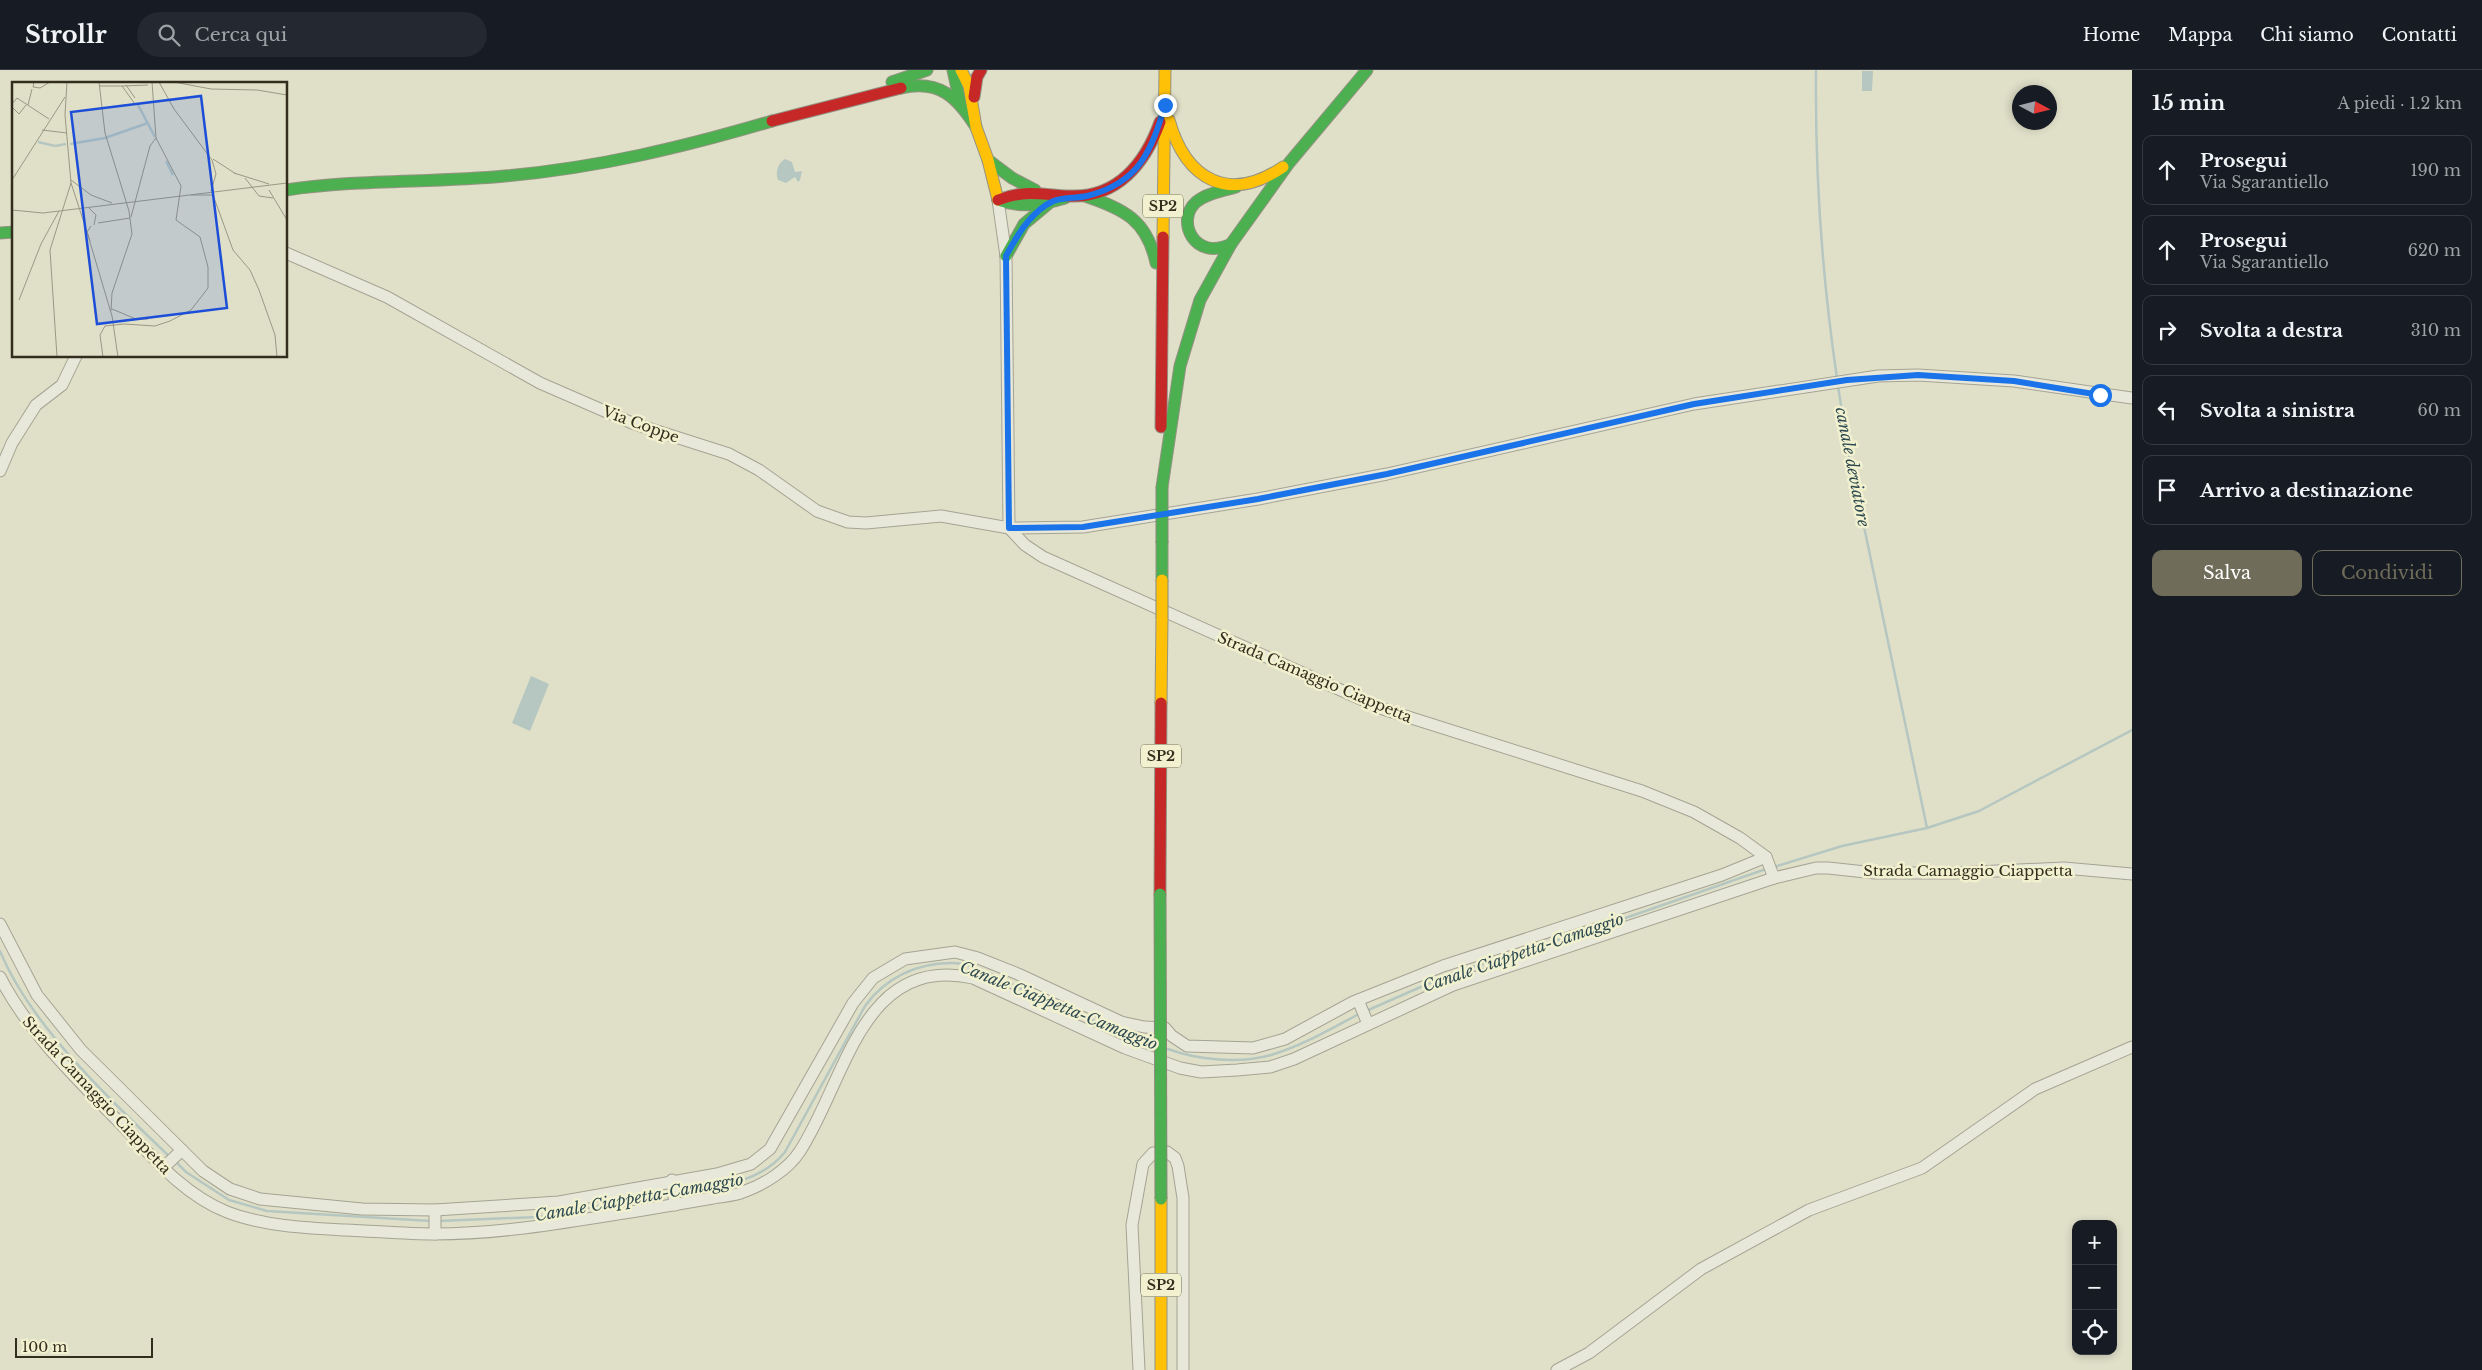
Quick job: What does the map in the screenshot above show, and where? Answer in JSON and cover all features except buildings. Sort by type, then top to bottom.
[{"type":"main road","points":[[288,190],[314,185],[375,180],[436,181],[512,176],[630,158],[763,125],[927,70]]},
{"type":"main road","points":[[953,70],[960,102],[976,127]]},
{"type":"main road","points":[[961,70],[969,86],[976,127],[988,160],[998,200]]},
{"type":"main road","points":[[973,106],[976,84],[981,70]]},
{"type":"main road","name":"SP2","points":[[1161,1370],[1160,894],[1162,487],[1160,444],[1165,70]]},
{"type":"main road","points":[[1162,487],[1172,410],[1184,347],[1200,300],[1231,244],[1289,163],[1367,70]]},
{"type":"main road","points":[[836,102],[921,85],[941,89],[960,102]]},
{"type":"main road","points":[[1165,105],[1172,132],[1182,155],[1198,173],[1236,187]]},
{"type":"main road","points":[[1085,196],[1116,186],[1130,176],[1147,153],[1157,133],[1165,105]]},
{"type":"main road","points":[[988,160],[1012,178],[1035,190]]},
{"type":"main road","points":[[1231,244],[1221,249],[1206,248],[1191,236],[1188,225],[1191,208],[1202,198],[1268,178],[1289,163]]},
{"type":"main road","points":[[998,200],[1015,192],[1035,190],[1070,196],[1085,196],[1117,206],[1139,222],[1154,247],[1162,308]]},
{"type":"main road","points":[[998,200],[1016,207],[1048,204],[1070,196]]},
{"type":"main road","points":[[1006,256],[1024,224],[1048,204]]},
{"type":"street","points":[[998,200],[1006,256],[1009,528]]},
{"type":"street","name":"Via Coppe","points":[[288,254],[387,297],[540,383],[632,423],[729,454],[759,470],[799,501],[831,518],[866,523],[940,516],[1009,528],[1083,527],[1258,499],[1387,474],[1694,404],[1847,380],[1918,375],[2014,381],[2132,398]]},
{"type":"street","points":[[0,471],[12,442],[36,404],[62,385],[75,358]]},
{"type":"street","name":"Strada Camaggio Ciappetta","points":[[1009,528],[1025,544],[1043,557],[1383,709],[1642,791],[1716,824],[1767,860]]},
{"type":"street","points":[[0,924],[25,974],[49,1013],[81,1050],[203,1171],[230,1189],[260,1199],[362,1209],[434,1210],[559,1202],[672,1180],[716,1174],[751,1164],[770,1149],[838,1026],[873,978],[905,959],[955,952],[978,958],[1121,1022],[1144,1027],[1165,1028],[1172,1036],[1188,1046],[1253,1048],[1285,1039],[1358,1000],[1443,966],[1767,860],[1774,876]]},
{"type":"street","name":"Strada Camaggio Ciappetta","points":[[0,977],[24,1018],[92,1094],[163,1168],[204,1200],[225,1211],[249,1219],[323,1229],[435,1234],[543,1226],[742,1193],[776,1175],[800,1153],[857,1037],[878,1005],[892,992],[933,975],[952,974],[973,978],[1125,1048],[1180,1068],[1201,1072],[1270,1067],[1294,1059],[1453,985],[1774,876],[1816,868],[1876,872],[1954,873],[2064,868],[2132,874]]},
{"type":"street","points":[[1592,917],[1598,937]]},
{"type":"street","points":[[1358,1000],[1368,1024]]},
{"type":"street","points":[[1067,1021],[1077,1001]]},
{"type":"street","points":[[838,1026],[857,1037]]},
{"type":"street","points":[[1557,1370],[1589,1353],[1701,1269],[1809,1210],[1922,1168],[2035,1089],[2132,1047]]},
{"type":"street","points":[[163,1168],[182,1150]]},
{"type":"street","points":[[1139,1370],[1132,1225],[1142,1164],[1153,1154],[1167,1152],[1175,1158],[1178,1166],[1183,1198],[1184,1370]]},
{"type":"street","points":[[672,1180],[675,1205]]},
{"type":"street","points":[[434,1210],[435,1234]]},
{"type":"shaded area","points":[[1862,71],[1873,71],[1872,91],[1862,91]]},
{"type":"shaded area","points":[[785,159],[792,162],[795,172],[802,171],[798,182],[795,177],[786,183],[778,180],[778,168]]},
{"type":"shaded area","points":[[531,676],[549,684],[530,731],[512,723]]},
{"type":"waterway","name":"canale deviatore","points":[[1816,70],[1820,225],[1827,302],[1837,378]]},
{"type":"waterway","name":"canale deviatore","points":[[1838,386],[1848,450],[1927,828]]},
{"type":"waterway","name":"Canale Ciappetta-Camaggio","points":[[1774,867],[1842,846],[1927,828],[1979,811],[2132,730]]},
{"type":"waterway","name":"Canale Ciappetta-Camaggio","points":[[1366,1011],[1448,975],[1611,923],[1766,869]]},
{"type":"waterway","name":"Canale Ciappetta-Camaggio","points":[[0,951],[31,1007],[74,1061],[170,1157]]},
{"type":"waterway","name":"Canale Ciappetta-Camaggio","points":[[677,1192],[736,1182],[749,1178],[774,1163],[785,1152],[865,1006],[882,987],[892,980],[927,965],[953,963],[971,966],[1088,1018],[1153,1044]]},
{"type":"waterway","name":"Canale Ciappetta-Camaggio","points":[[1168,1049],[1192,1056],[1219,1060],[1259,1058],[1294,1047],[1359,1014]]},
{"type":"waterway","name":"Canale Ciappetta-Camaggio","points":[[176,1162],[186,1172],[229,1200],[267,1211],[431,1221]]},
{"type":"waterway","name":"Canale Ciappetta-Camaggio","points":[[439,1221],[537,1217],[671,1193]]},
{"type":"traffic: fast","points":[[892,82],[927,70]]},
{"type":"traffic: fast","points":[[953,70],[960,102]]},
{"type":"traffic: fast","points":[[1162,487],[1180,366],[1200,300],[1231,244],[1289,163],[1367,70]]},
{"type":"traffic: fast","points":[[901,88],[926,86],[946,93],[962,107],[976,127]]},
{"type":"traffic: fast","points":[[288,190],[341,184],[505,176],[573,168],[673,148],[772,121]]},
{"type":"traffic: fast","points":[[988,160],[1012,178],[1035,190]]},
{"type":"traffic: fast","points":[[1231,244],[1218,248],[1207,248],[1199,244],[1192,237],[1188,228],[1188,219],[1190,210],[1200,199],[1210,194],[1236,187]]},
{"type":"traffic: fast","points":[[1085,196],[1111,206],[1132,218],[1147,236],[1156,263]]},
{"type":"traffic: fast","points":[[998,200],[1032,205],[1065,198]]},
{"type":"traffic: fast","points":[[1006,256],[1024,224],[1048,204]]},
{"type":"traffic: fast","points":[[0,233],[12,232]]},
{"type":"traffic: fast","points":[[1162,487],[1162,543]]},
{"type":"traffic: fast","points":[[1162,543],[1162,580]]},
{"type":"traffic: fast","points":[[1160,894],[1161,1199]]},
{"type":"traffic: slow","points":[[961,70],[969,86],[976,127],[988,160],[998,200]]},
{"type":"traffic: slow","points":[[1163,237],[1165,70]]},
{"type":"traffic: slow","points":[[1169,120],[1186,158],[1198,171],[1212,180],[1228,184],[1245,184],[1263,178],[1283,167]]},
{"type":"traffic: slow","points":[[1162,580],[1162,619]]},
{"type":"traffic: slow","points":[[1161,703],[1162,619]]},
{"type":"traffic: slow","points":[[1161,1199],[1161,1370]]},
{"type":"traffic: jam","points":[[974,97],[977,77],[981,70]]},
{"type":"traffic: jam","points":[[772,121],[901,88]]},
{"type":"traffic: jam","points":[[998,200],[1025,194],[1087,195],[1115,185],[1127,176],[1146,152],[1160,122]]},
{"type":"traffic: jam","points":[[1161,427],[1163,237]]},
{"type":"traffic: jam","points":[[1160,894],[1161,703]]},
{"type":"route","points":[[1165,105],[1157,133],[1147,153],[1130,176],[1116,186],[1085,196],[1070,196],[1048,204],[1024,224],[1006,256],[1009,528],[1083,527],[1258,499],[1387,474],[1694,404],[1735,396],[1878,376],[1918,375],[2014,381],[2100,395]]}]
